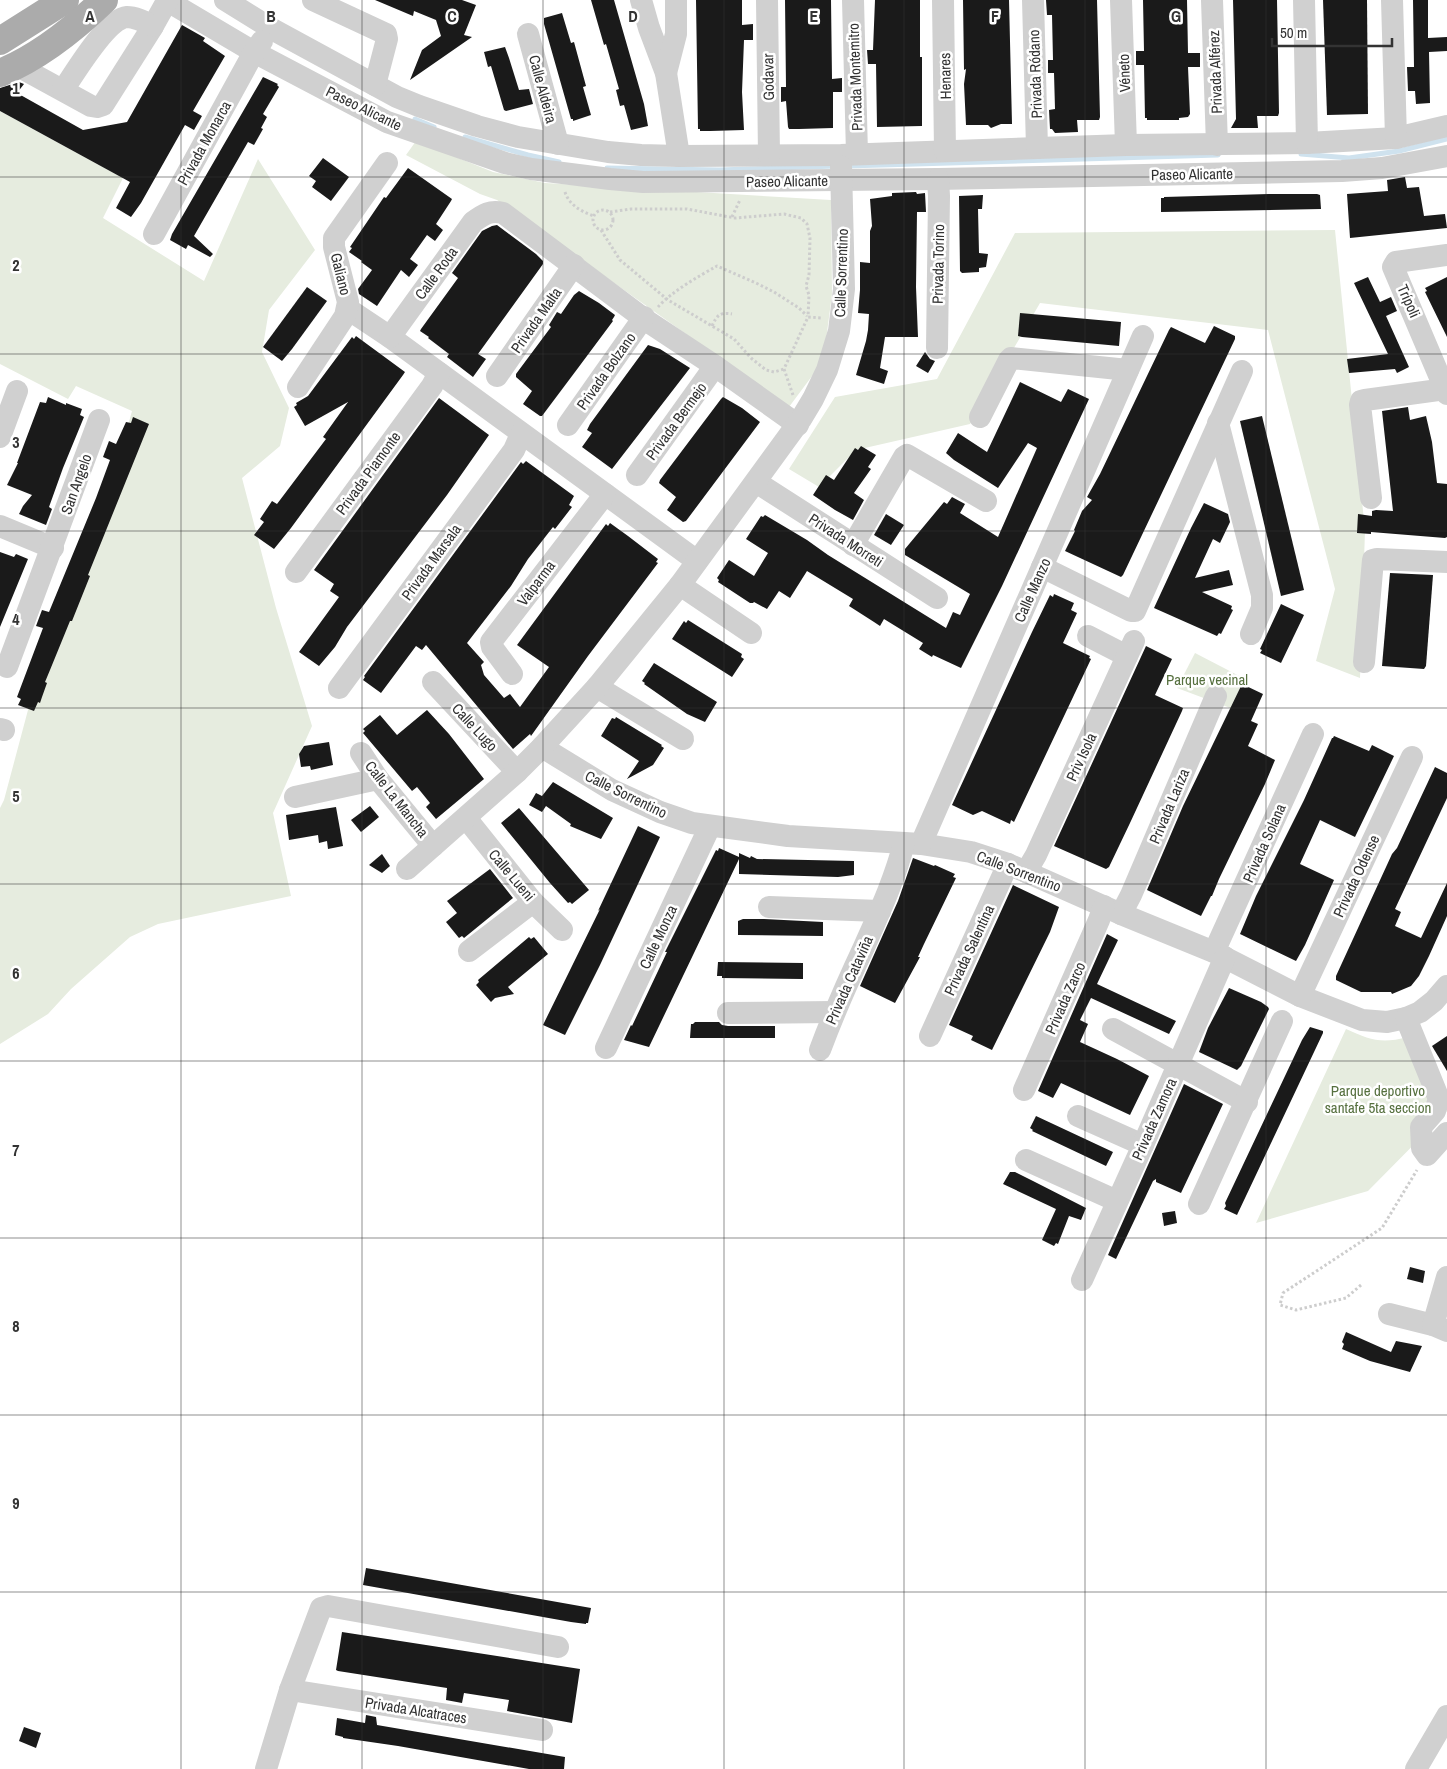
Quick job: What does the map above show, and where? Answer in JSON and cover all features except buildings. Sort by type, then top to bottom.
[{"type":"main road","points":[[3,37],[65,0]]},
{"type":"main road","points":[[9,69],[64,33],[104,0]]},
{"type":"street","points":[[9,69],[63,90],[90,106],[97,107],[103,105],[153,26],[167,0]]},
{"type":"street","name":"Paseo Alicante","points":[[167,0],[254,52],[387,122],[505,163],[558,172],[643,182],[938,179],[1342,171],[1382,168],[1446,158]]},
{"type":"street","name":"Paseo Alicante","points":[[225,0],[272,29],[397,96],[477,126],[518,137],[608,152],[679,156],[849,154],[1126,145],[1307,143],[1396,138],[1441,128]]},
{"type":"street","points":[[312,0],[386,34],[387,39],[375,85]]},
{"type":"street","points":[[641,0],[649,28],[666,73],[679,156]]},
{"type":"street","points":[[666,73],[676,34],[676,0]]},
{"type":"street","name":"Godavar","points":[[766,0],[769,155]]},
{"type":"street","name":"Privada Montemitro","points":[[842,180],[849,154],[853,0]]},
{"type":"street","name":"Henares","points":[[944,0],[945,152]]},
{"type":"street","name":"Privada Ródano","points":[[1033,0],[1037,148]]},
{"type":"street","name":"Véneto","points":[[1121,0],[1126,145]]},
{"type":"street","name":"Privada Alférez","points":[[1212,0],[1217,145]]},
{"type":"street","points":[[1304,0],[1307,143]]},
{"type":"street","points":[[1392,0],[1396,138]]},
{"type":"street","points":[[63,90],[99,37],[121,19],[128,17],[139,19],[153,26]]},
{"type":"street","name":"Privada Monarca","points":[[154,234],[254,52],[272,29]]},
{"type":"street","name":"Calle Aldeira","points":[[528,34],[558,144]]},
{"type":"street","points":[[387,122],[397,96]]},
{"type":"street","points":[[1441,128],[1446,158]]},
{"type":"street","name":"Galiano","points":[[298,386],[348,309],[348,302],[333,243],[334,238],[387,163]]},
{"type":"street","name":"Privada Torino","points":[[937,348],[938,179]]},
{"type":"street","name":"Calle Sorrentino","points":[[407,869],[517,772],[597,687],[680,585],[756,482],[813,400],[827,370],[839,331],[844,289],[842,180]]},
{"type":"street","name":"Calle Roda","points":[[390,337],[473,222],[486,213],[494,211],[503,213],[645,319],[799,422]]},
{"type":"street","name":"Trípoli","points":[[1371,498],[1361,402],[1446,391],[1393,267],[1396,262],[1447,255]]},
{"type":"street","name":"Privada Malta","points":[[497,376],[574,265]]},
{"type":"street","points":[[348,309],[440,373],[697,561]]},
{"type":"street","name":"Privada Bolzano","points":[[568,425],[645,319]]},
{"type":"street","name":"Calle Manzo","points":[[912,843],[1042,567],[1143,336]]},
{"type":"street","points":[[980,417],[1011,358],[1128,370]]},
{"type":"street","name":"Privada Bermejo","points":[[637,475],[715,366]]},
{"type":"street","points":[[1042,567],[1131,612],[1135,611],[1242,371]]},
{"type":"street","name":"Privada Piamonte","points":[[296,572],[440,373]]},
{"type":"street","points":[[0,437],[17,392]]},
{"type":"street","name":"San Angelo","points":[[7,668],[99,420]]},
{"type":"street","points":[[1218,423],[1262,595],[1262,608],[1251,634]]},
{"type":"street","name":"Privada Marsala","points":[[339,688],[514,450],[521,434]]},
{"type":"street","points":[[853,545],[904,456],[907,455],[986,501]]},
{"type":"street","name":"Privada Morreti","points":[[756,482],[937,598]]},
{"type":"street","name":"Valparma","points":[[512,674],[492,647],[491,642],[605,494]]},
{"type":"street","points":[[0,526],[53,548]]},
{"type":"street","points":[[1364,662],[1373,560],[1447,562]]},
{"type":"street","points":[[680,585],[751,633]]},
{"type":"street","name":"Priv Isola","points":[[1017,868],[1040,846],[1130,648],[1088,636]]},
{"type":"street","name":"Calle Lugo","points":[[433,682],[517,772]]},
{"type":"street","points":[[597,687],[683,738]]},
{"type":"street","name":"Privada Lariza","points":[[1112,910],[1131,895],[1216,696]]},
{"type":"street","name":"Privada Solana","points":[[1219,955],[1313,734]]},
{"type":"street","name":"Calle Sorrentino","points":[[542,747],[612,790],[660,812],[692,823],[788,836],[912,843],[971,852],[1017,868],[1219,955],[1300,996],[1362,1020],[1387,1022],[1406,1018],[1420,1012],[1434,1002],[1447,986]]},
{"type":"street","name":"Calle La Mancha","points":[[360,753],[433,846]]},
{"type":"street","name":"Privada Odense","points":[[1300,996],[1412,757]]},
{"type":"street","points":[[295,797],[378,778]]},
{"type":"street","name":"Calle Lueni","points":[[466,818],[533,902],[562,930]]},
{"type":"street","name":"Calle Monza","points":[[606,1048],[710,826]]},
{"type":"street","name":"Privada Cataviña","points":[[820,1050],[834,1012],[880,911],[898,866],[912,843]]},
{"type":"street","name":"Privada Salentina","points":[[930,1036],[1017,868]]},
{"type":"street","points":[[469,951],[533,902]]},
{"type":"street","name":"Privada Cataviña","points":[[769,907],[880,911]]},
{"type":"street","name":"Privada Zarco","points":[[1024,1090],[1099,920],[1112,910]]},
{"type":"street","name":"Privada Zamora","points":[[1082,1280],[1178,1064],[1219,955]]},
{"type":"street","points":[[728,1013],[834,1012]]},
{"type":"street","points":[[1406,1018],[1439,1099],[1436,1111],[1421,1127],[1422,1148],[1427,1155],[1447,1133]]},
{"type":"street","points":[[1199,1204],[1282,1022]]},
{"type":"street","points":[[1113,1029],[1247,1102]]},
{"type":"street","points":[[1078,1116],[1143,1145]]},
{"type":"street","points":[[1026,1160],[1117,1201]]},
{"type":"street","points":[[1389,1314],[1440,1328],[1447,1277]]},
{"type":"street","points":[[266,1769],[290,1690],[321,1608],[328,1606],[558,1647]]},
{"type":"street","name":"Privada Alcatraces","points":[[290,1690],[542,1730]]},
{"type":"street","points":[[1416,1769],[1445,1725]]},
{"type":"path","points":[[558,172],[567,198],[577,208],[594,216]]},
{"type":"path","points":[[594,216],[601,210],[610,212],[630,209],[686,209],[735,218],[784,214],[801,218],[808,224],[810,238],[806,286],[809,295],[808,317],[784,369],[799,422]]},
{"type":"path","points":[[600,230],[607,229],[612,225],[613,218],[610,212]]},
{"type":"path","points":[[594,216],[595,226],[600,230],[620,260],[666,298],[734,339],[751,358],[766,370],[774,372],[784,369]]},
{"type":"path","points":[[645,319],[666,298],[690,284],[695,278],[717,266],[774,292],[799,308],[808,317],[829,319]]},
{"type":"path","points":[[712,326],[717,315],[723,313],[732,314]]},
{"type":"path","points":[[1361,1285],[1346,1298],[1296,1310],[1280,1305],[1283,1293],[1382,1228],[1427,1155]]},
{"type":"green space","points":[[0,111],[123,178],[103,218],[204,281],[258,159],[315,250],[269,310],[262,352],[289,408],[280,446],[242,478],[276,608],[312,726],[273,813],[291,896],[158,924],[130,937],[71,989],[48,1014],[0,1044],[0,808],[4,800],[32,695],[118,461],[132,411],[76,386],[68,399],[0,364]]},
{"type":"green space","points":[[416,141],[493,172],[545,183],[831,200],[832,294],[826,340],[818,368],[789,407],[497,200],[480,194],[406,155]]},
{"type":"green space","points":[[1335,230],[1365,531],[1360,678],[1316,661],[1335,589],[1268,330],[1040,303],[970,424],[856,450],[819,487],[789,469],[835,397],[937,379],[1015,233]]},
{"type":"green space","name":"Parque vecinal","points":[[1195,653],[1249,681],[1233,709],[1177,688]]},
{"type":"green space","name":"Parque deportivo santafe 5ta seccion","points":[[1346,1029],[1376,1040],[1408,1037],[1447,1111],[1368,1191],[1256,1223]]},
{"type":"waterway","points":[[415,119],[434,127]]},
{"type":"waterway","points":[[465,137],[559,162]]},
{"type":"waterway","points":[[1301,154],[1349,158],[1399,151],[1447,139]]},
{"type":"waterway","points":[[847,166],[1218,155]]},
{"type":"waterway","points":[[607,168],[719,170],[836,166]]}]
